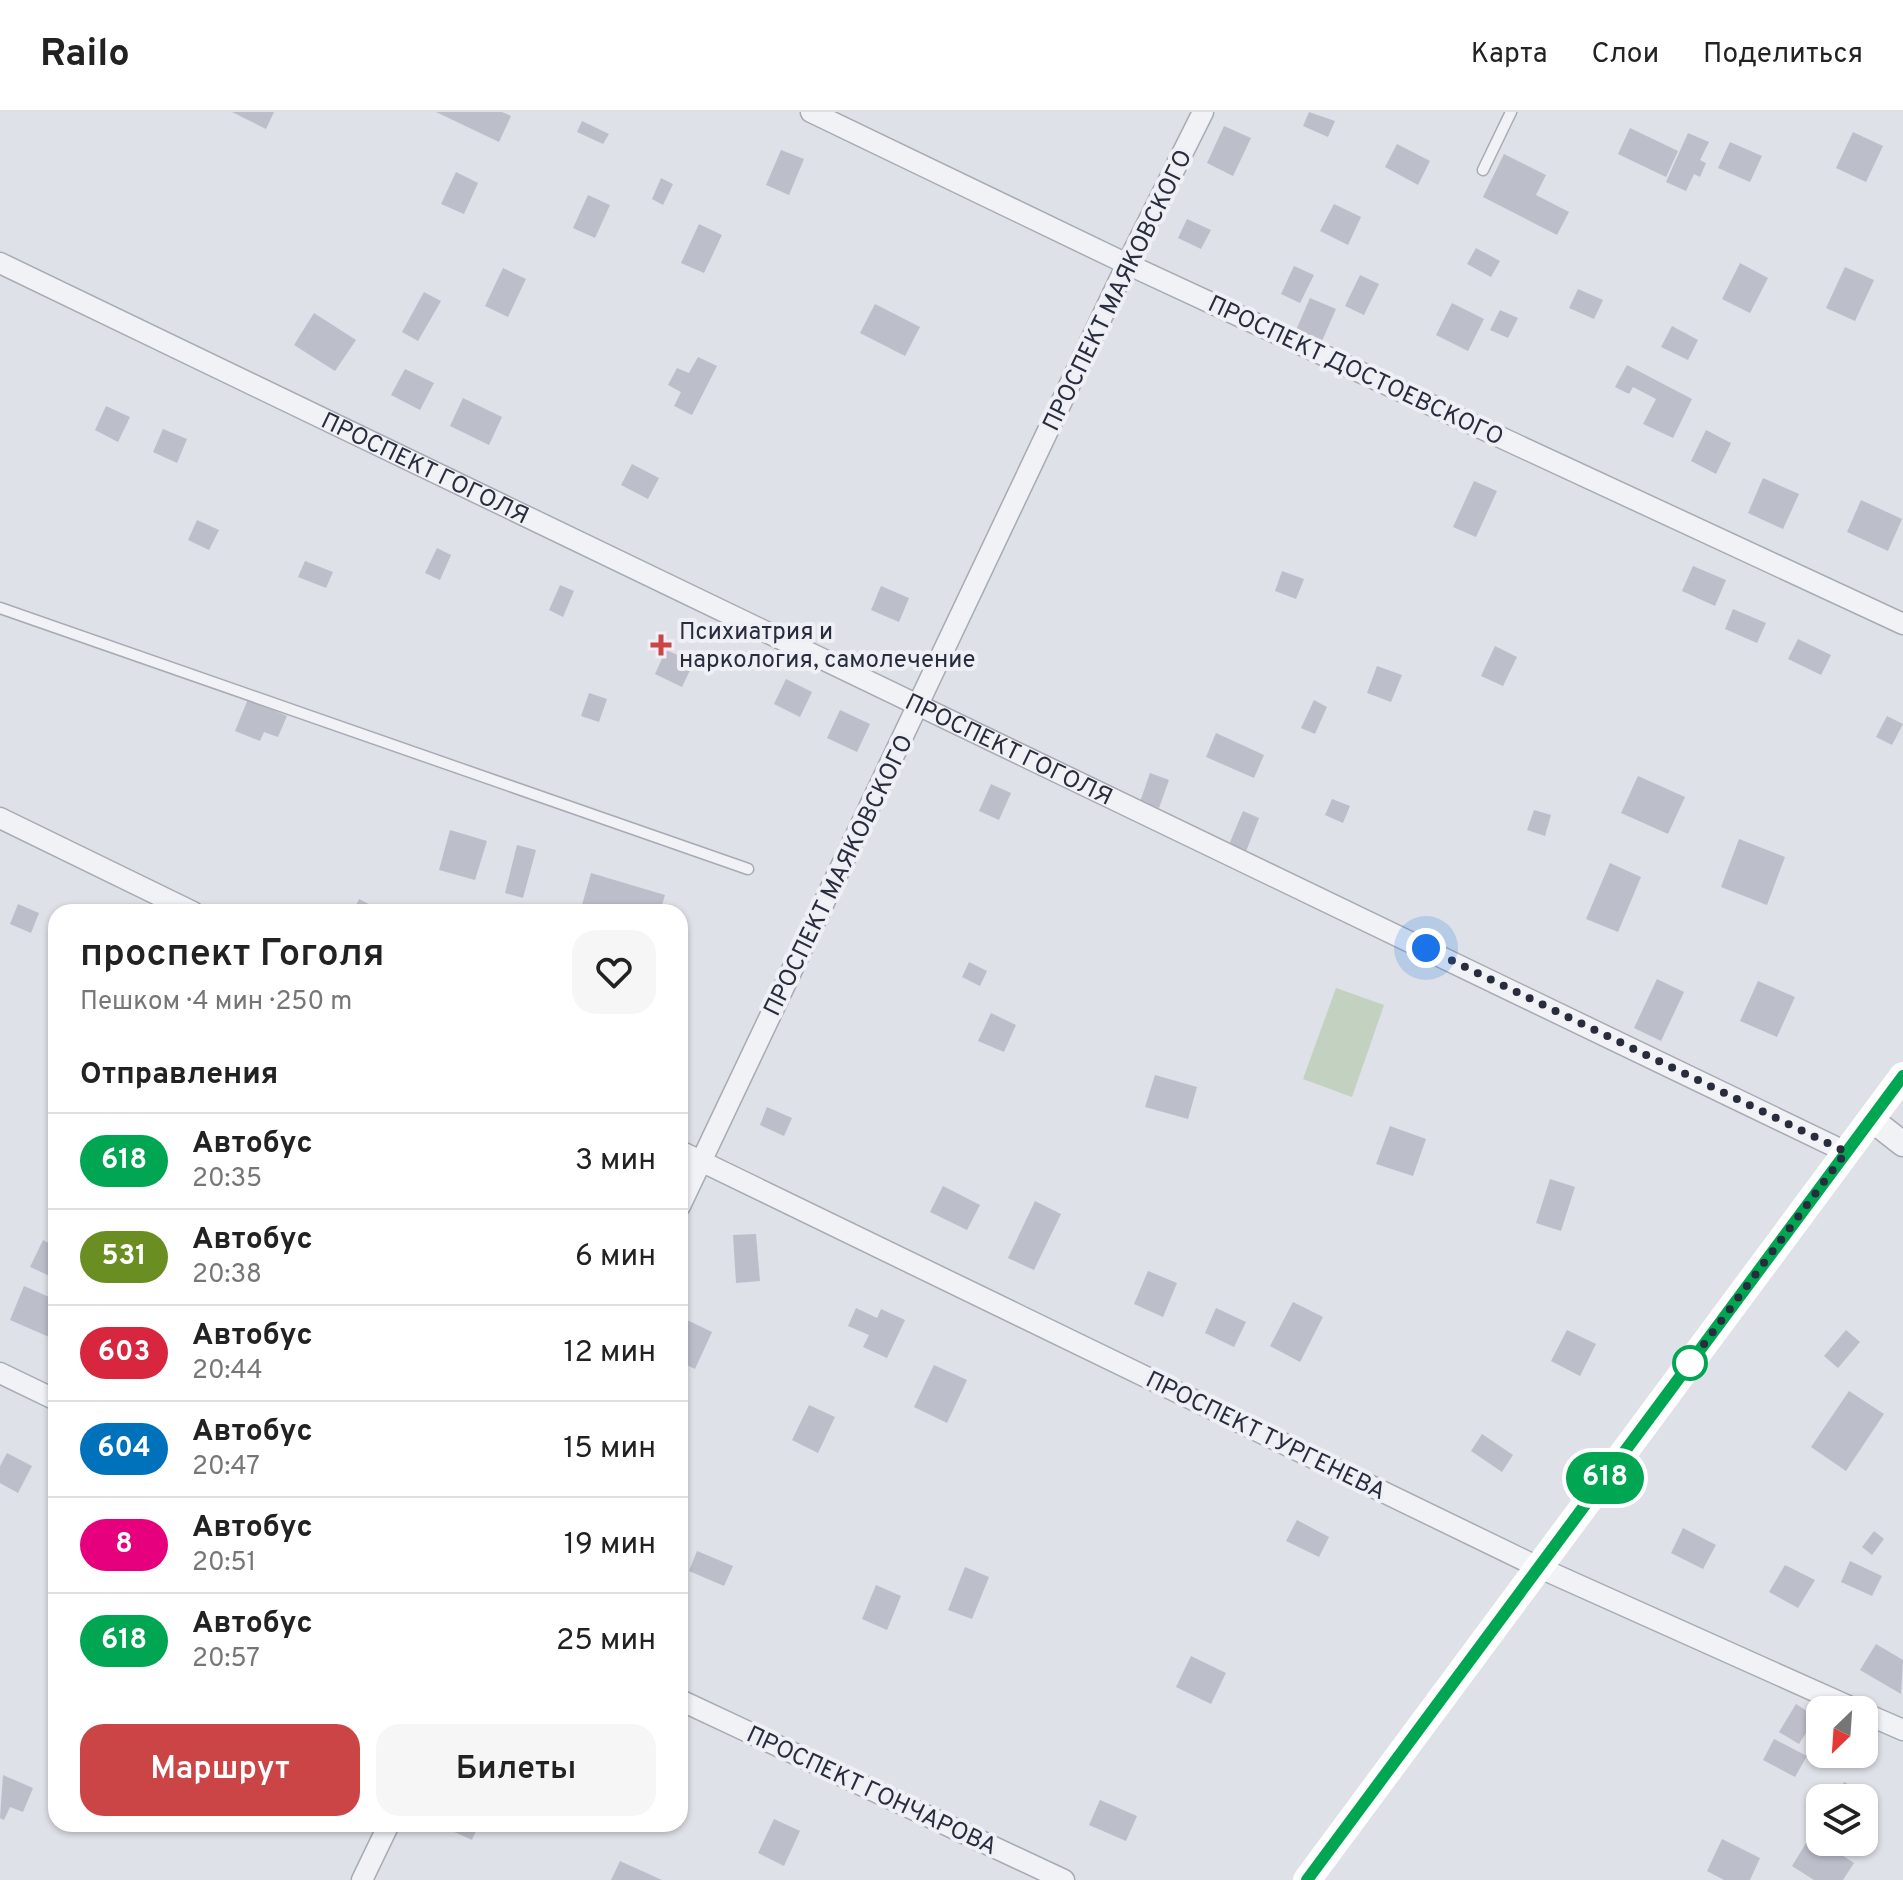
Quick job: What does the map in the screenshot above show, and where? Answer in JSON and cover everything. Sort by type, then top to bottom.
[{"type":"main road","points":[[1307,1880],[1903,1076]]},
{"type":"street","name":"ПРОСПЕКТ ДОСТОЕВСКОГО","points":[[811,112],[1127,264],[1903,624]]},
{"type":"street","name":"ПРОСПЕКТ МАЯКОВСКОГО","points":[[688,1189],[1127,264],[1203,112]]},
{"type":"street","name":"ПРОСПЕКТ ГОГОЛЯ","points":[[0,263],[921,703],[1846,1152]]},
{"type":"street","points":[[0,818],[177,904]]},
{"type":"street","points":[[1871,1119],[1903,1144]]},
{"type":"street","name":"ПРОСПЕКТ ТУРГЕНЕВА","points":[[688,1155],[1538,1567],[1826,1696]]},
{"type":"street","points":[[0,1373],[48,1396]]},
{"type":"street","name":"ПРОСПЕКТ ГОНЧАРОВА","points":[[688,1704],[1064,1880]]},
{"type":"street","points":[[1878,1719],[1903,1730]]},
{"type":"street","points":[[362,1880],[385,1832]]},
{"type":"lane","points":[[1483,170],[1511,112]]},
{"type":"lane","points":[[0,608],[748,869]]},
{"type":"green space","points":[[1336,988],[1384,1005],[1352,1097],[1303,1079]]},
{"type":"building","points":[[232,112],[274,112],[266,129]]},
{"type":"building","points":[[436,112],[502,112],[511,116],[499,142]]},
{"type":"building","points":[[1309,112],[1335,121],[1328,137],[1303,126]]},
{"type":"building","points":[[582,121],[609,134],[603,144],[577,132]]},
{"type":"building","points":[[1224,126],[1251,138],[1233,176],[1207,163]]},
{"type":"building","points":[[1630,128],[1678,151],[1666,177],[1618,154]]},
{"type":"building","points":[[1853,132],[1883,146],[1866,182],[1836,168]]},
{"type":"building","points":[[1688,133],[1709,142],[1700,160],[1706,163],[1700,177],[1694,174],[1686,191],[1666,182]]},
{"type":"building","points":[[1730,142],[1762,156],[1750,182],[1718,168]]},
{"type":"building","points":[[1397,144],[1430,161],[1418,185],[1385,167]]},
{"type":"building","points":[[781,150],[804,159],[789,195],[766,185]]},
{"type":"building","points":[[1504,154],[1546,175],[1536,195],[1569,212],[1557,235],[1483,197]]},
{"type":"building","points":[[456,172],[478,183],[464,214],[441,204]]},
{"type":"building","points":[[661,178],[673,184],[663,205],[652,199]]},
{"type":"building","points":[[588,195],[610,205],[595,238],[573,228]]},
{"type":"building","points":[[1334,204],[1361,217],[1348,245],[1320,231]]},
{"type":"building","points":[[1187,219],[1211,230],[1201,249],[1178,238]]},
{"type":"building","points":[[699,224],[722,235],[704,273],[681,263]]},
{"type":"building","points":[[1476,248],[1500,261],[1491,277],[1467,264]]},
{"type":"building","points":[[1740,263],[1768,278],[1750,313],[1722,299]]},
{"type":"building","points":[[1294,266],[1314,275],[1300,303],[1281,294]]},
{"type":"building","points":[[1845,267],[1874,280],[1855,321],[1826,308]]},
{"type":"building","points":[[503,268],[526,279],[508,317],[485,306]]},
{"type":"building","points":[[1360,275],[1379,284],[1364,315],[1345,306]]},
{"type":"building","points":[[1578,289],[1603,300],[1594,319],[1569,308]]},
{"type":"building","points":[[424,292],[441,301],[418,341],[402,332]]},
{"type":"building","points":[[1310,298],[1336,309],[1322,341],[1296,330]]},
{"type":"building","points":[[1452,303],[1484,319],[1468,351],[1436,335]]},
{"type":"building","points":[[875,304],[920,327],[905,356],[860,333]]},
{"type":"building","points":[[1500,310],[1518,318],[1508,338],[1490,330]]},
{"type":"building","points":[[314,313],[356,340],[335,371],[294,345]]},
{"type":"building","points":[[1672,326],[1698,340],[1688,360],[1661,347]]},
{"type":"building","points":[[698,357],[717,366],[692,415],[674,406],[681,392],[668,385],[677,368],[689,373]]},
{"type":"building","points":[[1627,365],[1692,399],[1673,438],[1643,424],[1656,399],[1633,387],[1629,394],[1615,387]]},
{"type":"building","points":[[405,369],[434,383],[420,410],[391,395]]},
{"type":"building","points":[[463,398],[502,417],[489,445],[450,426]]},
{"type":"building","points":[[106,406],[130,417],[118,442],[95,430]]},
{"type":"building","points":[[163,429],[187,439],[177,463],[153,452]]},
{"type":"building","points":[[1706,430],[1731,443],[1716,474],[1691,461]]},
{"type":"building","points":[[632,464],[659,478],[648,499],[621,485]]},
{"type":"building","points":[[1763,478],[1799,494],[1783,529],[1748,513]]},
{"type":"building","points":[[1474,481],[1497,491],[1476,537],[1453,527]]},
{"type":"building","points":[[1861,500],[1902,519],[1888,551],[1847,532]]},
{"type":"building","points":[[197,520],[219,530],[209,550],[188,540]]},
{"type":"building","points":[[437,548],[451,555],[440,580],[425,573]]},
{"type":"building","points":[[305,561],[333,572],[326,588],[298,577]]},
{"type":"building","points":[[1693,566],[1726,580],[1715,606],[1682,591]]},
{"type":"building","points":[[1282,571],[1304,579],[1296,599],[1275,591]]},
{"type":"building","points":[[560,585],[574,591],[563,617],[549,610]]},
{"type":"building","points":[[881,586],[909,598],[899,622],[871,610]]},
{"type":"building","points":[[1733,609],[1766,623],[1757,643],[1725,629]]},
{"type":"building","points":[[1798,639],[1831,655],[1821,675],[1788,659]]},
{"type":"building","points":[[1495,646],[1517,657],[1503,686],[1481,676]]},
{"type":"building","points":[[666,650],[694,662],[682,687],[655,674]]},
{"type":"building","points":[[1377,666],[1402,675],[1391,702],[1367,693]]},
{"type":"building","points":[[786,679],[812,692],[800,717],[774,704]]},
{"type":"building","points":[[589,693],[607,699],[599,722],[581,716]]},
{"type":"building","points":[[248,699],[287,716],[278,737],[264,732],[260,741],[235,731]]},
{"type":"building","points":[[1314,700],[1327,707],[1315,734],[1301,728]]},
{"type":"building","points":[[840,710],[870,724],[857,752],[827,738]]},
{"type":"building","points":[[1887,716],[1903,724],[1892,745],[1876,737]]},
{"type":"building","points":[[1216,733],[1264,755],[1254,778],[1206,757]]},
{"type":"building","points":[[1150,773],[1169,780],[1159,808],[1140,802]]},
{"type":"building","points":[[1638,776],[1685,797],[1668,834],[1621,813]]},
{"type":"building","points":[[991,784],[1011,793],[999,820],[979,811]]},
{"type":"building","points":[[1332,799],[1350,806],[1343,823],[1325,815]]},
{"type":"building","points":[[1534,810],[1551,815],[1545,836],[1527,830]]},
{"type":"building","points":[[1243,811],[1259,818],[1245,854],[1228,847]]},
{"type":"building","points":[[450,830],[487,841],[475,880],[439,870]]},
{"type":"building","points":[[1739,839],[1785,857],[1767,905],[1721,887]]},
{"type":"building","points":[[517,845],[536,850],[523,898],[505,893]]},
{"type":"building","points":[[1610,863],[1641,877],[1618,932],[1586,919]]},
{"type":"building","points":[[591,873],[665,895],[662,904],[582,904]]},
{"type":"building","points":[[18,904],[39,913],[31,933],[10,924]]},
{"type":"building","points":[[969,962],[987,971],[980,986],[962,977]]},
{"type":"building","points":[[1657,979],[1684,992],[1661,1041],[1634,1028]]},
{"type":"building","points":[[1758,981],[1795,997],[1777,1037],[1740,1021]]},
{"type":"building","points":[[991,1013],[1016,1025],[1004,1052],[978,1041]]},
{"type":"building","points":[[1155,1075],[1197,1087],[1188,1119],[1145,1107]]},
{"type":"building","points":[[767,1107],[792,1118],[784,1136],[760,1125]]},
{"type":"building","points":[[1390,1126],[1426,1139],[1413,1176],[1376,1164]]},
{"type":"building","points":[[1550,1179],[1575,1187],[1561,1231],[1536,1223]]},
{"type":"building","points":[[943,1186],[980,1205],[967,1230],[930,1212]]},
{"type":"building","points":[[1035,1201],[1061,1214],[1034,1270],[1008,1258]]},
{"type":"building","points":[[756,1234],[760,1281],[736,1283],[733,1235]]},
{"type":"building","points":[[43,1240],[48,1243],[48,1275],[30,1267]]},
{"type":"building","points":[[1148,1271],[1177,1283],[1163,1317],[1134,1304]]},
{"type":"building","points":[[24,1286],[48,1296],[48,1337],[10,1320]]},
{"type":"building","points":[[1293,1302],[1323,1317],[1300,1362],[1270,1346]]},
{"type":"building","points":[[856,1308],[877,1318],[881,1309],[905,1320],[887,1358],[863,1347],[869,1335],[848,1326]]},
{"type":"building","points":[[1216,1308],[1246,1322],[1234,1347],[1205,1333]]},
{"type":"building","points":[[688,1320],[712,1332],[695,1369],[688,1366]]},
{"type":"building","points":[[1567,1330],[1596,1344],[1580,1376],[1551,1361]]},
{"type":"building","points":[[1846,1330],[1860,1342],[1838,1368],[1824,1356]]},
{"type":"building","points":[[934,1365],[967,1380],[947,1423],[914,1407]]},
{"type":"building","points":[[1849,1391],[1884,1414],[1846,1471],[1811,1447]]},
{"type":"building","points":[[809,1405],[835,1417],[818,1453],[792,1440]]},
{"type":"building","points":[[1482,1434],[1513,1455],[1502,1472],[1471,1451]]},
{"type":"building","points":[[7,1453],[32,1466],[18,1493],[0,1483],[0,1466]]},
{"type":"building","points":[[1297,1520],[1329,1537],[1319,1557],[1286,1541]]},
{"type":"building","points":[[1683,1528],[1716,1545],[1703,1569],[1671,1553]]},
{"type":"building","points":[[1874,1531],[1884,1539],[1872,1555],[1862,1547]]},
{"type":"building","points":[[697,1551],[733,1566],[724,1586],[689,1571]]},
{"type":"building","points":[[1850,1561],[1882,1576],[1872,1596],[1841,1582]]},
{"type":"building","points":[[1785,1565],[1815,1580],[1798,1608],[1769,1592]]},
{"type":"building","points":[[965,1567],[989,1577],[972,1619],[948,1610]]},
{"type":"building","points":[[876,1585],[901,1596],[887,1630],[862,1619]]},
{"type":"building","points":[[1876,1644],[1903,1660],[1901,1694],[1860,1670]]},
{"type":"building","points":[[1191,1656],[1226,1673],[1211,1704],[1176,1687]]},
{"type":"building","points":[[1796,1704],[1806,1710],[1806,1733],[1799,1744],[1779,1732]]},
{"type":"building","points":[[1774,1739],[1806,1755],[1795,1777],[1763,1760]]},
{"type":"building","points":[[3,1775],[33,1788],[23,1812],[10,1807],[4,1820],[0,1818]]},
{"type":"building","points":[[1100,1800],[1137,1816],[1126,1841],[1089,1825]]},
{"type":"building","points":[[774,1819],[800,1831],[784,1866],[758,1853]]},
{"type":"building","points":[[454,1832],[476,1832],[472,1840]]},
{"type":"building","points":[[1722,1839],[1760,1858],[1750,1880],[1724,1880],[1707,1871]]},
{"type":"building","points":[[1806,1843],[1806,1856],[1843,1856],[1854,1863],[1843,1880],[1814,1880],[1792,1866]]},
{"type":"building","points":[[620,1861],[662,1880],[611,1880]]},
{"type":"bus line","name":"618","points":[[1307,1880],[1903,1076]]},
{"type":"place","name":"Психиатрия и наркология, самолечение","points":[[661,645]]},
{"type":"route","points":[[1426,948],[1846,1152],[1690,1363]]}]
